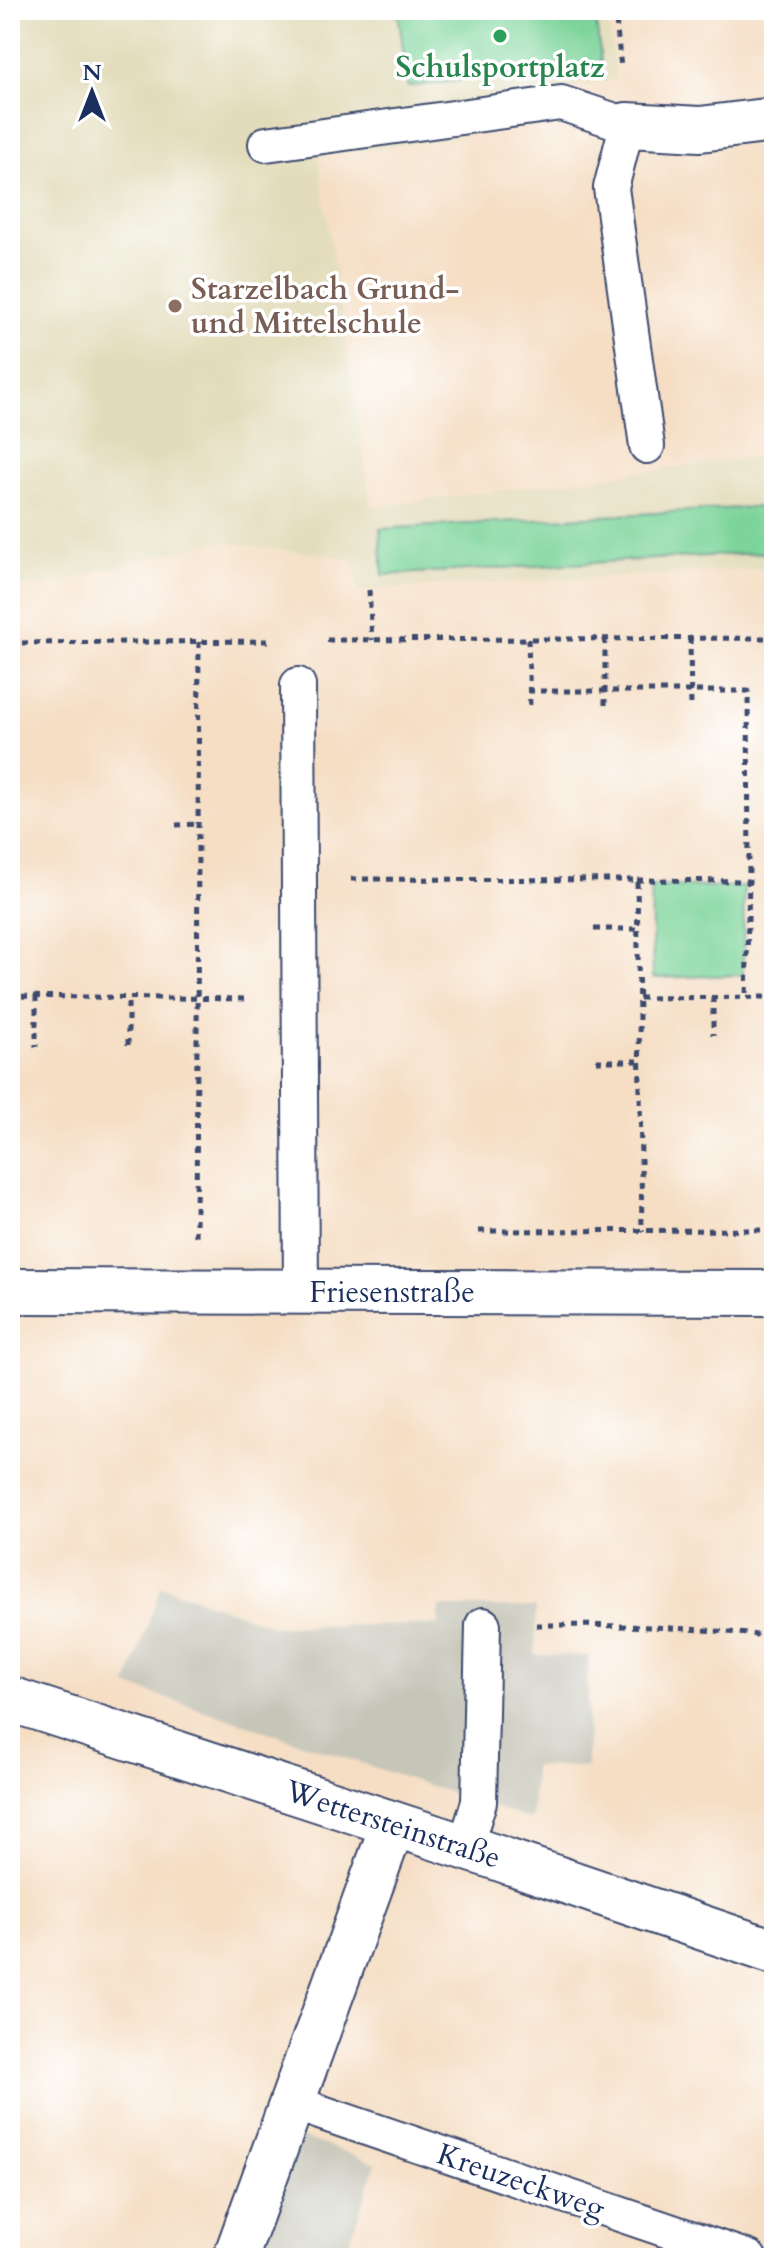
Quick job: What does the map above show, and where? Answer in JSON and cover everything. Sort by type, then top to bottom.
[{"type":"street","points":[[627,125],[700,129],[774,120]]},
{"type":"street","name":"Friesenstraße","points":[[10,1291],[774,1293]]},
{"type":"street","name":"Wettersteinstraße","points":[[10,1699],[465,1847],[774,1952]]},
{"type":"street","points":[[238,2251],[393,1824]]},
{"type":"lane","points":[[266,144],[561,103],[627,125],[611,188],[647,446]]},
{"type":"lane","points":[[298,685],[301,1292]]},
{"type":"lane","points":[[465,1847],[479,1802],[483,1625]]},
{"type":"lane","name":"Kreuzeckweg","points":[[293,2103],[749,2258]]},
{"type":"path","points":[[369,590],[372,640]]},
{"type":"path","points":[[690,638],[691,710]]},
{"type":"path","points":[[325,640],[774,638]]},
{"type":"path","points":[[528,639],[530,708]]},
{"type":"path","points":[[605,639],[605,708]]},
{"type":"path","points":[[196,1291],[199,641]]},
{"type":"path","points":[[10,643],[278,641]]},
{"type":"path","points":[[528,691],[748,691],[746,997]]},
{"type":"path","points":[[176,825],[197,824]]},
{"type":"path","points":[[298,879],[749,881]]},
{"type":"path","points":[[637,880],[643,1292]]},
{"type":"path","points":[[594,929],[638,929]]},
{"type":"path","points":[[10,996],[197,999]]},
{"type":"path","points":[[36,996],[36,1047]]},
{"type":"path","points":[[713,997],[713,1035]]},
{"type":"path","points":[[639,998],[774,997]]},
{"type":"path","points":[[128,998],[128,1045]]},
{"type":"path","points":[[596,1061],[640,1061]]},
{"type":"path","points":[[483,1625],[622,1625],[713,1629],[774,1637]]},
{"type":"shaded area","name":"Starzelbach Grund- und Mittelschule","points":[[10,10],[607,10],[616,79],[559,89],[564,121],[318,157],[371,507],[774,455],[774,568],[357,590],[355,559],[215,541],[53,583],[10,588]]},
{"type":"shaded area","points":[[161,1586],[273,1626],[439,1625],[439,1607],[536,1607],[535,1655],[588,1656],[587,1767],[534,1766],[532,1820],[127,1685]]},
{"type":"shaded area","points":[[284,2131],[376,2163],[344,2258],[281,2258],[242,2244]]},
{"type":"green space","name":"Schulsportplatz","points":[[398,10],[595,10],[601,63],[408,87]]},
{"type":"green space","points":[[774,506],[774,552],[383,575],[380,529]]},
{"type":"green space","points":[[651,886],[744,887],[743,975],[653,978]]},
{"type":"place","name":"Schulsportplatz","points":[[500,36]]},
{"type":"place","name":"Starzelbach Grund- und Mittelschule","points":[[175,306]]}]
